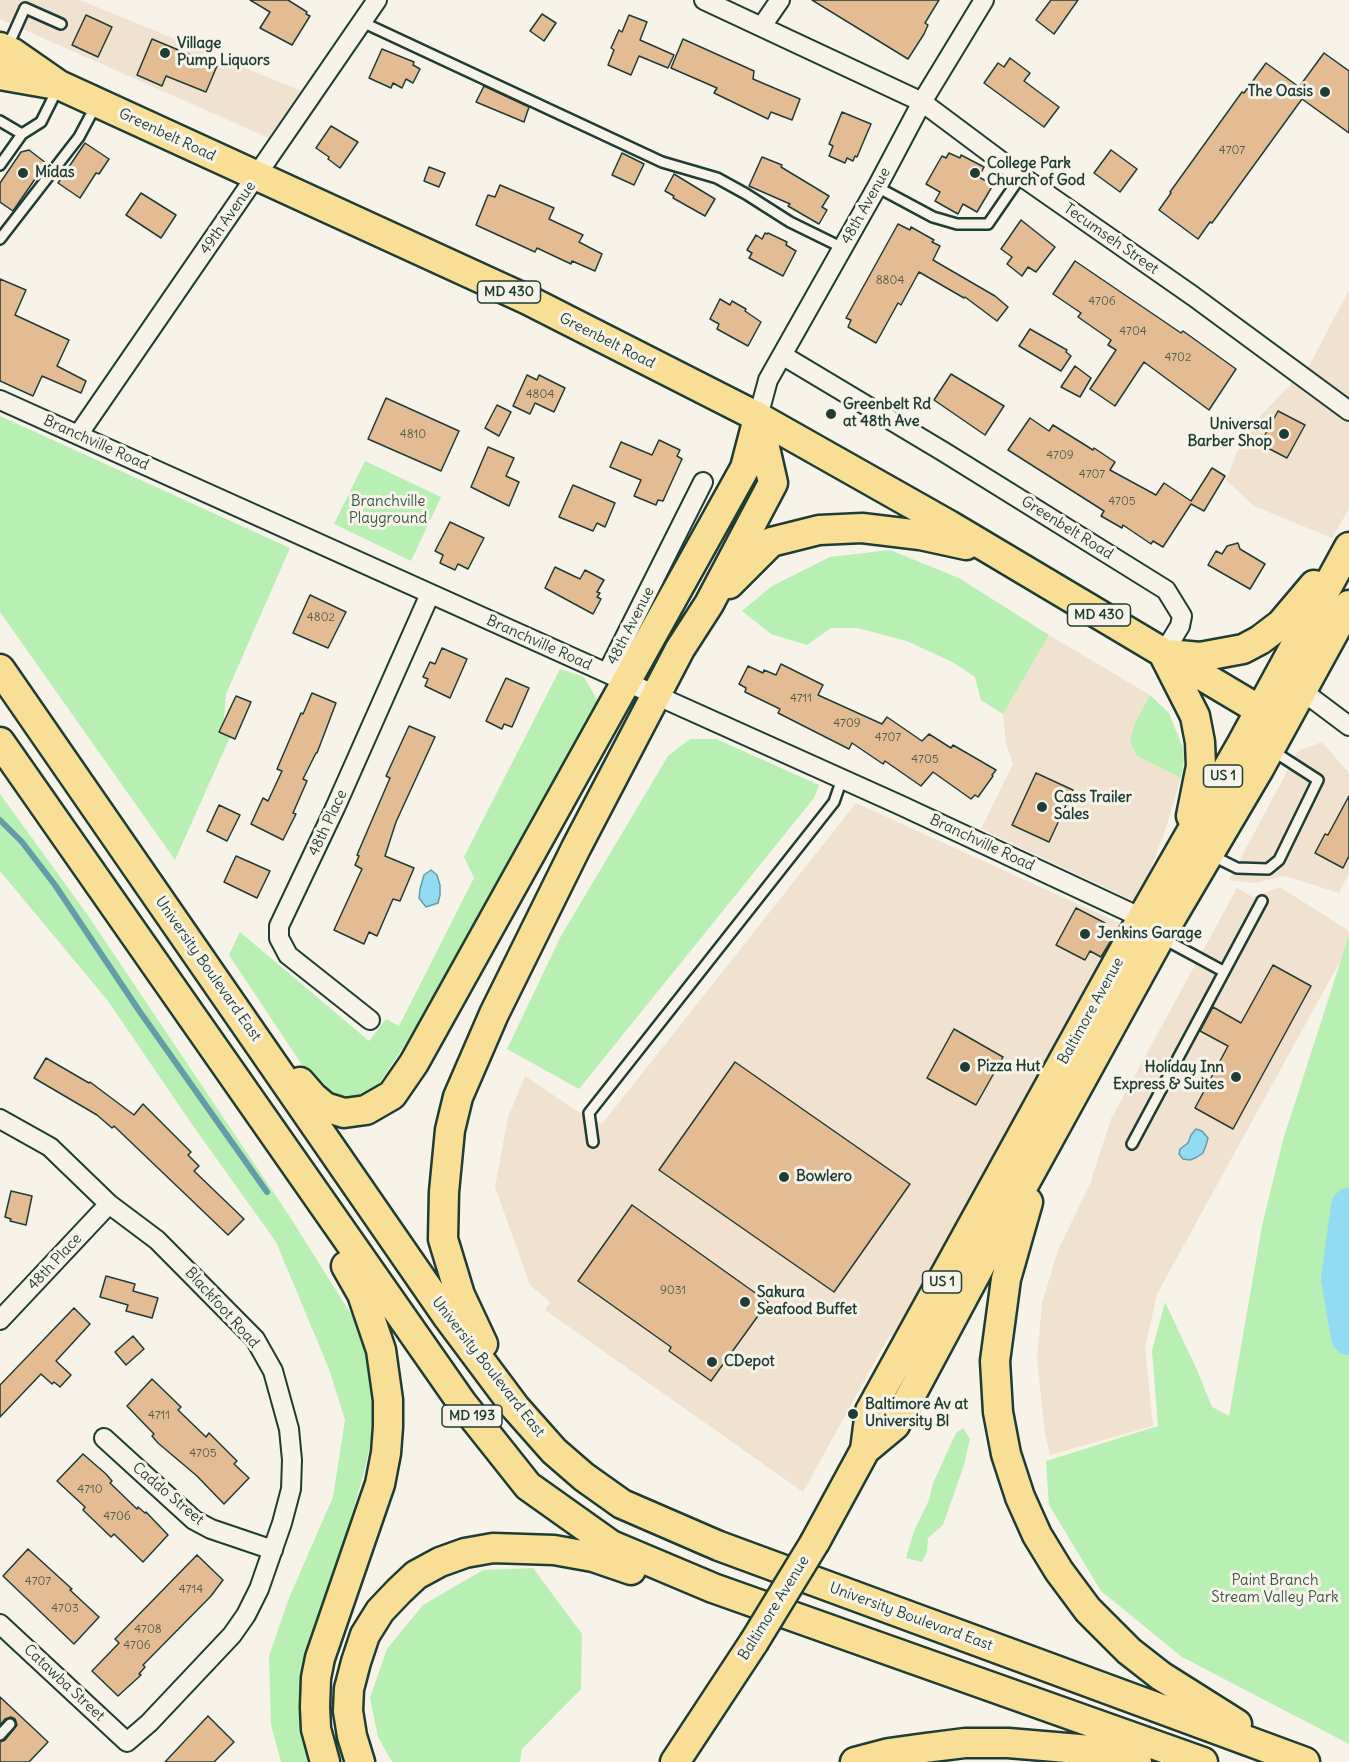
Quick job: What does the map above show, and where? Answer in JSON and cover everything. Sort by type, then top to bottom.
[{"type":"main road","name":"Greenbelt Road","points":[[2,57],[256,177],[528,300],[758,417],[867,478],[1271,717]]},
{"type":"main road","name":"48th Avenue","points":[[515,1407],[460,1295],[443,1239],[444,1192],[450,1130],[458,1097],[494,1014],[576,848],[680,649],[708,604],[773,483],[758,417]]},
{"type":"main road","name":"48th Avenue","points":[[617,678],[745,468],[758,417]]},
{"type":"main road","points":[[708,604],[771,543],[819,530],[862,528],[909,533],[991,551]]},
{"type":"main road","points":[[1163,654],[1200,657],[1244,649],[1260,640],[1281,624],[1349,545]]},
{"type":"main road","name":"Baltimore Avenue","points":[[1291,683],[1349,545]]},
{"type":"main road","name":"Baltimore Avenue","points":[[675,1761],[754,1642],[815,1542],[865,1450],[870,1411],[1271,717],[1291,683],[1349,605]]},
{"type":"main road","points":[[1163,654],[1195,716],[1200,742],[1197,847]]},
{"type":"main road","name":"University Boulevard East","points":[[0,669],[447,1316],[515,1407],[554,1451],[584,1477],[622,1504],[719,1546],[1300,1760]]},
{"type":"main road","points":[[208,968],[282,1061],[313,1097],[325,1107],[344,1113],[366,1110],[392,1095],[414,1063],[617,678]]},
{"type":"main road","name":"Baltimore Avenue","points":[[1197,847],[1270,749],[1271,717]]},
{"type":"main road","name":"MD 193","points":[[0,742],[462,1403],[528,1486],[611,1545],[713,1588],[1203,1762]]},
{"type":"main road","name":"Baltimore Avenue","points":[[865,1450],[895,1425],[1039,1157],[1151,927]]},
{"type":"main road","points":[[260,1116],[362,1294],[375,1328],[386,1371],[388,1427],[380,1484],[371,1516],[332,1620],[316,1678],[316,1729],[325,1762]]},
{"type":"main road","points":[[1039,1157],[1006,1279],[995,1361],[998,1412],[1006,1454],[1020,1497],[1037,1535],[1059,1571],[1088,1610],[1129,1651],[1170,1682],[1300,1760]]},
{"type":"main road","points":[[360,1762],[348,1712],[349,1689],[365,1635],[380,1611],[416,1575],[440,1562],[465,1553],[493,1548],[554,1550],[592,1557],[818,1633],[971,1678]]},
{"type":"main road","points":[[855,1762],[889,1753],[965,1743],[1091,1750],[1137,1762]]},
{"type":"street","name":"49th Avenue","points":[[78,435],[377,0]]},
{"type":"street","name":"Tecumseh Street","points":[[704,0],[922,102],[1021,176],[1192,296],[1349,411]]},
{"type":"street","points":[[762,26],[780,0]]},
{"type":"street","name":"48th Avenue","points":[[758,417],[768,380],[877,187],[922,102],[984,0]]},
{"type":"street","name":"Greenbelt Road","points":[[782,356],[944,452],[1166,590],[1182,616],[1180,626],[1163,654]]},
{"type":"street","name":"Branchville Road","points":[[0,400],[842,778],[1151,927]]},
{"type":"street","name":"48th Avenue","points":[[617,678],[703,483]]},
{"type":"street","name":"48th Place","points":[[370,1020],[288,955],[279,938],[279,926],[335,808],[430,594]]},
{"type":"street","points":[[1291,683],[1349,726]]},
{"type":"street","name":"Blackfoot Road","points":[[0,1119],[50,1147],[109,1204],[157,1239],[255,1339],[273,1371],[289,1429],[292,1460],[291,1490],[259,1589],[246,1615],[232,1635],[127,1742]]},
{"type":"street","name":"48th Place","points":[[0,1320],[109,1204]]},
{"type":"street","name":"Caddo Street","points":[[104,1438],[194,1520],[211,1529],[273,1550]]},
{"type":"street","name":"Catawba Street","points":[[0,1624],[127,1742]]},
{"type":"lane","points":[[2,57],[25,8],[61,24]]},
{"type":"lane","points":[[362,22],[662,162],[717,178],[789,222],[843,248]]},
{"type":"lane","points":[[0,165],[22,134],[41,122],[59,85]]},
{"type":"lane","points":[[0,239],[79,138],[97,103]]},
{"type":"lane","points":[[0,121],[22,134]]},
{"type":"lane","points":[[877,187],[933,217],[957,224],[988,224],[1021,176]]},
{"type":"lane","points":[[1197,847],[1237,868],[1268,869],[1278,860],[1318,780],[1270,749]]},
{"type":"lane","points":[[593,1142],[590,1113],[834,802],[842,778]]},
{"type":"lane","points":[[1132,1144],[1262,901]]},
{"type":"lane","points":[[1151,927],[1223,971]]},
{"type":"lane","points":[[0,1735],[10,1724]]},
{"type":"shaded area","points":[[0,0],[80,0],[323,100],[289,147],[0,19]]},
{"type":"shaded area","points":[[1349,290],[1349,509],[1332,538],[1254,506],[1226,480],[1245,432],[1310,364]]},
{"type":"shaded area","points":[[1049,635],[1150,695],[1135,723],[1137,756],[1181,778],[1165,831],[1138,903],[981,829],[1013,764],[1006,744],[1003,714]]},
{"type":"shaded area","points":[[1322,742],[1349,773],[1349,873],[1339,893],[1285,876],[1255,883],[1229,880],[1298,751]]},
{"type":"shaded area","points":[[856,803],[1126,926],[897,1336],[889,1336],[803,1492],[545,1310],[550,1302],[530,1285],[495,1187],[508,1117],[525,1076],[574,1109],[602,1124]]},
{"type":"shaded area","points":[[1280,887],[1349,931],[1349,945],[1157,1294],[1145,1348],[1153,1426],[1050,1455],[1045,1434],[1037,1359],[1042,1303],[1058,1250],[1090,1184],[1111,1119],[1237,888],[1253,897]]},
{"type":"green space","points":[[0,416],[290,548],[226,694],[224,718],[230,737],[175,860],[0,612]]},
{"type":"green space","name":"Branchville Playground","points":[[365,461],[441,497],[411,561],[334,524]]},
{"type":"green space","points":[[890,550],[959,578],[1049,635],[1003,714],[981,700],[975,677],[954,663],[907,641],[857,628],[831,628],[807,645],[771,634],[742,611],[772,586],[830,557]]},
{"type":"green space","points":[[560,669],[584,677],[600,705],[515,849],[449,977],[375,1090],[365,1096],[343,1098],[318,1087],[229,955],[240,932],[369,1041],[386,1019],[399,1026],[474,878],[464,857]]},
{"type":"green space","points":[[1150,695],[1169,713],[1183,748],[1181,778],[1137,756],[1130,741],[1135,723]]},
{"type":"green space","points":[[690,739],[716,739],[819,785],[814,798],[579,1089],[507,1049],[561,936],[668,756]]},
{"type":"green space","points":[[0,794],[87,914],[288,1214],[356,1322],[372,1369],[372,1438],[331,1586],[306,1650],[303,1715],[314,1762],[281,1762],[271,1725],[269,1656],[289,1598],[333,1497],[345,1420],[329,1369],[276,1242],[108,1001],[0,871]]},
{"type":"green space","name":"Paint Branch Stream Valley Park","points":[[1349,935],[1349,1744],[1182,1657],[1101,1591],[1049,1505],[1046,1461],[1158,1426],[1152,1351],[1165,1302],[1212,1407],[1229,1416],[1262,1226],[1283,1140]]},
{"type":"green space","points":[[963,1428],[970,1439],[964,1465],[943,1525],[928,1538],[927,1552],[922,1562],[906,1558],[914,1531],[929,1500],[933,1483],[956,1433]]},
{"type":"green space","points":[[533,1568],[582,1634],[581,1689],[522,1749],[520,1762],[392,1762],[378,1737],[370,1698],[387,1649],[423,1605],[483,1570]]},
{"type":"water","points":[[431,870],[437,875],[440,895],[438,903],[426,907],[419,898],[420,889],[424,875]]},
{"type":"water","points":[[1196,1129],[1202,1131],[1208,1138],[1203,1153],[1190,1160],[1183,1159],[1179,1154],[1180,1149],[1188,1143]]},
{"type":"building","points":[[250,0],[288,0],[310,16],[292,45],[260,28],[270,12]]},
{"type":"building","points":[[812,0],[939,0],[925,23],[928,25],[924,34],[908,59]]},
{"type":"building","points":[[1051,0],[1078,0],[1054,34],[1036,20]]},
{"type":"building","points":[[542,14],[556,23],[544,41],[530,31]]},
{"type":"building","points":[[86,15],[112,27],[98,57],[72,45]]},
{"type":"building","points":[[629,15],[647,22],[640,40],[674,55],[668,68],[639,56],[631,75],[608,65],[614,50],[611,48],[619,30],[622,32]]},
{"type":"building","name":"Village Pump Liquors","points":[[152,39],[217,66],[206,92],[166,76],[162,86],[137,75]]},
{"type":"building","points":[[683,39],[754,71],[753,79],[800,99],[792,120],[771,112],[768,119],[714,93],[717,88],[671,68]]},
{"type":"building","points":[[382,49],[414,62],[413,65],[420,69],[413,83],[406,79],[402,88],[393,83],[391,88],[369,78]]},
{"type":"building","points":[[1324,53],[1349,71],[1349,133],[1302,99],[1198,239],[1159,210],[1242,92],[1244,93],[1266,63],[1299,87]]},
{"type":"building","points":[[1010,58],[1030,73],[1024,81],[1059,107],[1044,127],[984,83],[998,63],[1004,67]]},
{"type":"building","points":[[484,86],[529,107],[524,122],[476,102]]},
{"type":"building","points":[[842,112],[871,124],[857,157],[855,156],[853,161],[847,158],[845,163],[829,156],[833,146],[829,144]]},
{"type":"building","points":[[331,126],[358,142],[340,168],[316,148]]},
{"type":"building","points":[[85,143],[109,159],[99,174],[96,173],[80,198],[58,183]]},
{"type":"building","name":"Midas","points":[[29,150],[46,163],[13,211],[0,202],[0,183],[21,152]]},
{"type":"building","points":[[1111,150],[1137,169],[1120,192],[1094,173]]},
{"type":"building","points":[[622,153],[644,164],[634,185],[612,175]]},
{"type":"building","points":[[949,153],[960,158],[961,155],[984,167],[979,177],[993,185],[977,212],[963,204],[958,214],[935,201],[940,192],[926,184],[942,156],[946,158]]},
{"type":"building","points":[[762,157],[782,165],[781,167],[829,196],[822,207],[827,210],[819,224],[788,206],[790,204],[749,186]]},
{"type":"building","points":[[429,167],[445,173],[439,187],[424,181]]},
{"type":"building","points":[[674,174],[715,199],[705,216],[665,191]]},
{"type":"building","points":[[500,185],[554,208],[549,219],[583,235],[579,242],[602,254],[595,271],[572,261],[571,264],[537,248],[535,252],[476,225],[488,195],[495,197]]},
{"type":"building","points":[[141,193],[176,215],[161,238],[126,215]]},
{"type":"building","points":[[1021,220],[1055,247],[1036,272],[1028,267],[1022,276],[1007,264],[1012,257],[1001,249]]},
{"type":"building","points":[[898,224],[910,230],[911,227],[934,240],[932,242],[940,246],[933,260],[995,296],[1008,307],[997,321],[965,297],[919,272],[901,305],[898,303],[876,343],[848,327],[851,320],[846,318]]},
{"type":"building","points":[[765,233],[787,242],[786,245],[796,251],[783,276],[749,258],[752,253],[747,250],[756,235],[762,239]]},
{"type":"building","points":[[1075,261],[1181,333],[1183,331],[1236,369],[1209,410],[1144,362],[1115,406],[1090,389],[1116,350],[1108,345],[1111,340],[1078,317],[1081,313],[1053,294]]},
{"type":"building","points":[[0,279],[26,290],[15,315],[69,340],[57,366],[86,381],[81,393],[42,376],[33,396],[0,381]]},
{"type":"building","points":[[720,299],[730,305],[732,301],[761,322],[748,346],[717,329],[719,324],[710,319]]},
{"type":"building","points":[[1030,329],[1067,350],[1066,352],[1071,356],[1061,371],[1019,346]]},
{"type":"building","points":[[1075,366],[1091,378],[1080,397],[1061,387]]},
{"type":"building","points":[[951,374],[1004,406],[985,435],[934,400]]},
{"type":"building","points":[[527,375],[537,380],[539,375],[565,388],[554,412],[535,403],[530,414],[513,406]]},
{"type":"building","points":[[386,398],[459,431],[441,471],[368,439]]},
{"type":"building","points":[[497,405],[511,412],[499,436],[485,428]]},
{"type":"building","points":[[1278,411],[1305,425],[1287,458],[1260,444]]},
{"type":"building","points":[[1030,418],[1049,431],[1053,425],[1093,450],[1094,448],[1115,462],[1110,470],[1156,495],[1164,483],[1191,501],[1212,468],[1225,476],[1204,511],[1191,504],[1163,547],[1153,541],[1151,544],[1123,525],[1122,528],[1101,516],[1104,511],[1008,450]]},
{"type":"building","points":[[659,440],[680,450],[677,456],[682,459],[663,501],[658,500],[656,505],[634,496],[641,480],[610,467],[621,442],[652,455]]},
{"type":"building","points":[[488,447],[514,458],[506,476],[519,482],[509,506],[471,487]]},
{"type":"building","points":[[573,485],[615,503],[605,527],[597,523],[593,531],[559,517]]},
{"type":"building","points":[[450,522],[484,538],[468,569],[458,564],[455,570],[440,563],[443,555],[435,551]]},
{"type":"building","points":[[1238,543],[1240,549],[1265,564],[1250,589],[1208,565],[1216,551],[1222,554],[1227,546]]},
{"type":"building","points":[[555,567],[580,579],[585,570],[604,580],[597,592],[600,593],[597,597],[601,599],[593,614],[545,588]]},
{"type":"building","points":[[310,595],[346,612],[328,648],[293,633]]},
{"type":"building","points":[[442,648],[467,659],[450,698],[425,686],[428,679],[423,677],[430,662],[435,664]]},
{"type":"building","points":[[781,664],[823,685],[818,695],[882,724],[887,717],[922,741],[929,734],[951,748],[953,745],[996,770],[993,776],[978,797],[975,795],[971,799],[933,772],[921,786],[885,761],[883,764],[852,743],[849,749],[778,713],[780,709],[745,692],[746,688],[739,684],[748,666],[763,673],[764,670],[776,675]]},
{"type":"building","points":[[506,678],[529,688],[512,727],[504,724],[502,729],[486,721]]},
{"type":"building","points":[[312,693],[336,703],[317,753],[303,779],[307,781],[293,813],[296,814],[283,840],[251,824],[263,798],[268,801],[282,771],[277,769]]},
{"type":"building","points":[[236,696],[251,702],[235,739],[219,732]]},
{"type":"building","points":[[409,726],[435,737],[396,822],[385,856],[414,868],[400,901],[393,899],[377,936],[369,932],[364,944],[334,930],[362,869],[355,865],[359,856],[357,855],[390,778],[386,776]]},
{"type":"building","name":"Cass Trailer Sales","points":[[1036,773],[1073,790],[1049,842],[1012,825]]},
{"type":"building","points":[[1349,796],[1349,856],[1343,868],[1315,853],[1325,834],[1328,835]]},
{"type":"building","points":[[219,805],[240,815],[227,841],[207,831]]},
{"type":"building","points":[[236,856],[270,871],[257,898],[224,882]]},
{"type":"building","name":"Jenkins Garage","points":[[1076,908],[1105,923],[1101,931],[1113,937],[1101,957],[1090,951],[1085,960],[1056,945]]},
{"type":"building","name":"Holiday Inn Express & Suites","points":[[1273,965],[1311,986],[1233,1129],[1195,1108],[1228,1046],[1200,1031],[1213,1007],[1241,1023]]},
{"type":"building","name":"Pizza Hut","points":[[954,1029],[1003,1057],[976,1105],[927,1078]]},
{"type":"building","points":[[46,1058],[90,1082],[134,1115],[143,1104],[191,1152],[188,1155],[199,1166],[194,1171],[244,1219],[228,1235],[114,1126],[112,1128],[97,1115],[34,1078]]},
{"type":"building","name":"Bowlero","points":[[735,1062],[910,1184],[834,1292],[659,1170]]},
{"type":"building","points":[[11,1191],[32,1196],[26,1225],[10,1221],[11,1219],[5,1217]]},
{"type":"building","points":[[632,1205],[768,1302],[711,1381],[669,1351],[671,1347],[578,1281]]},
{"type":"building","points":[[106,1276],[135,1284],[133,1291],[158,1298],[152,1318],[126,1311],[128,1305],[100,1297]]},
{"type":"building","points":[[74,1308],[90,1324],[56,1361],[71,1375],[60,1387],[54,1382],[52,1384],[41,1374],[0,1417],[0,1385]]},
{"type":"building","points":[[133,1336],[144,1349],[126,1365],[115,1352]]},
{"type":"building","points":[[152,1379],[181,1407],[178,1410],[206,1437],[209,1433],[237,1461],[234,1464],[249,1478],[224,1504],[197,1476],[158,1443],[152,1436],[154,1434],[127,1406]]},
{"type":"building","points":[[83,1454],[106,1474],[112,1481],[110,1483],[137,1509],[138,1507],[146,1512],[168,1535],[143,1562],[114,1534],[111,1537],[83,1510],[85,1507],[57,1481]]},
{"type":"building","points":[[28,1549],[99,1617],[74,1644],[3,1576]]},
{"type":"building","points":[[197,1555],[223,1580],[211,1596],[143,1665],[145,1667],[139,1674],[141,1675],[118,1696],[92,1671],[119,1643],[115,1639]]},
{"type":"building","points":[[0,1697],[48,1742],[29,1762],[0,1762],[0,1742],[5,1740],[17,1725],[15,1719],[11,1717],[5,1719],[0,1725]]},
{"type":"building","points":[[208,1716],[234,1742],[214,1762],[165,1762]]},
{"type":"waterway","points":[[0,820],[22,842],[55,885],[140,1012],[267,1192]]},
{"type":"waterway","points":[[1349,1206],[1339,1279],[1349,1337]]},
{"type":"place","name":"Village Pump Liquors","points":[[165,53]]},
{"type":"place","name":"The Oasis","points":[[1325,92]]},
{"type":"place","name":"Midas","points":[[23,173]]},
{"type":"place","name":"College Park Church of God","points":[[975,173]]},
{"type":"place","name":"Greenbelt Rd at 48th Ave","points":[[831,414]]},
{"type":"place","name":"Universal Barber Shop","points":[[1284,434]]},
{"type":"place","name":"Cass Trailer Sales","points":[[1042,807]]},
{"type":"place","name":"Jenkins Garage","points":[[1085,934]]},
{"type":"place","name":"Pizza Hut","points":[[965,1067]]},
{"type":"place","name":"Holiday Inn Express & Suites","points":[[1236,1077]]},
{"type":"place","name":"Bowlero","points":[[784,1177]]},
{"type":"place","name":"Sakura Seafood Buffet","points":[[745,1302]]},
{"type":"place","name":"CDepot","points":[[712,1362]]},
{"type":"place","name":"Baltimore Av at University Bl","points":[[853,1414]]}]
